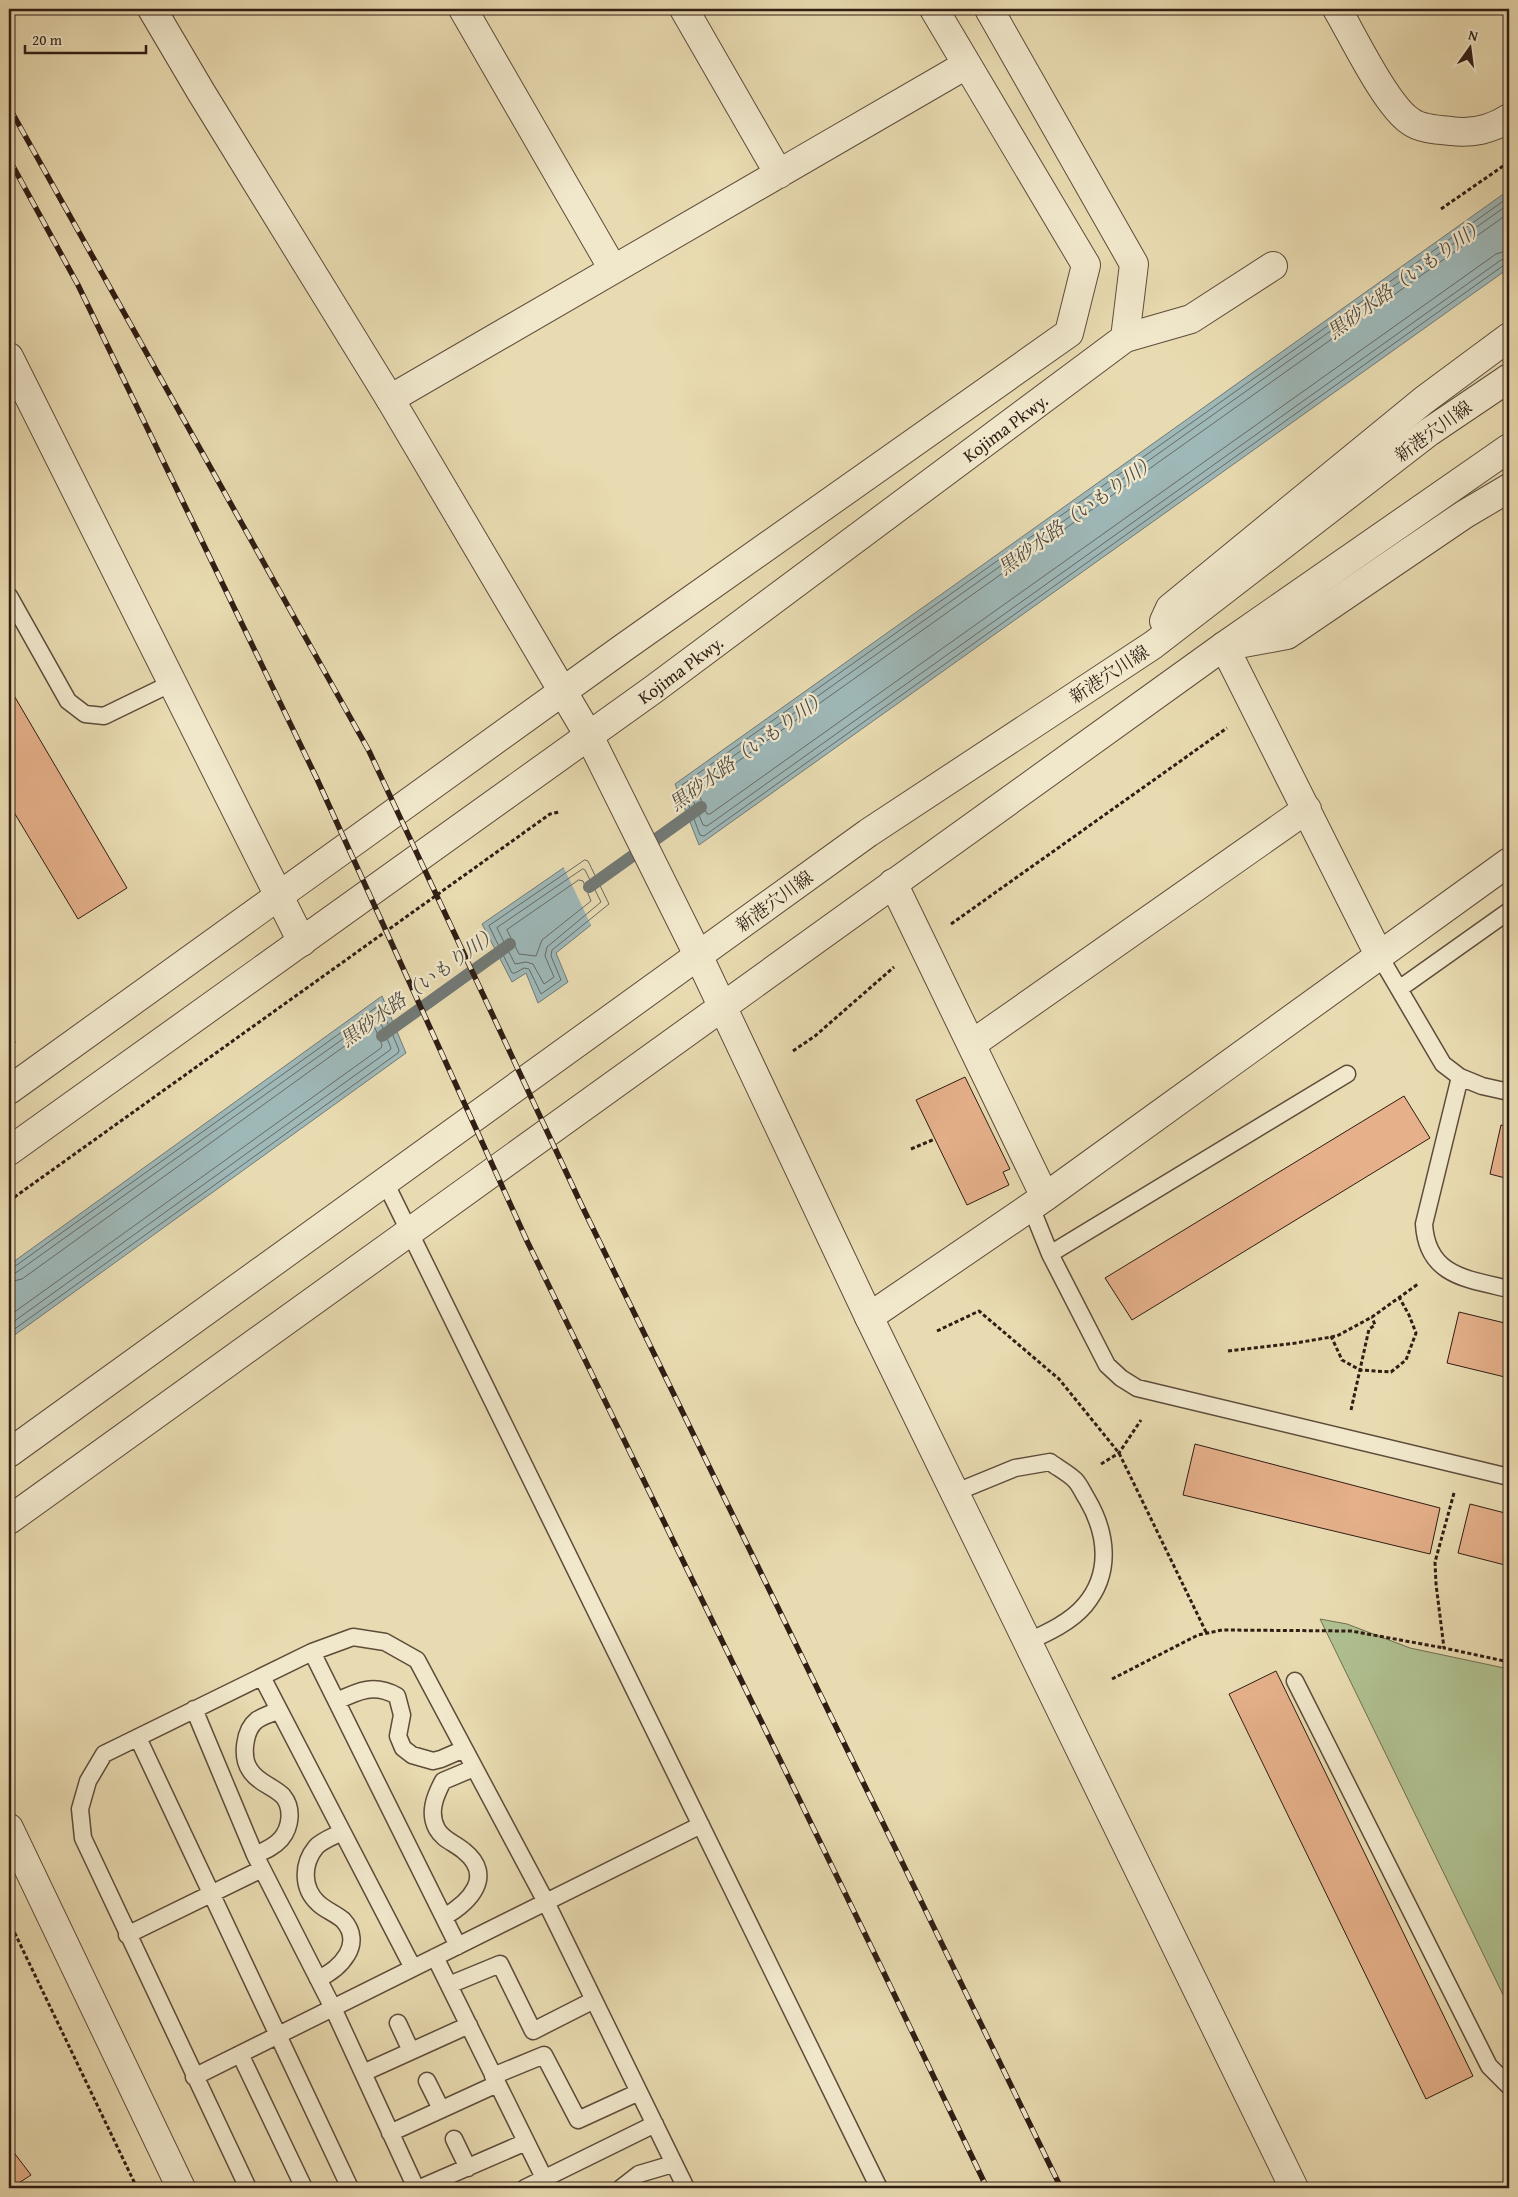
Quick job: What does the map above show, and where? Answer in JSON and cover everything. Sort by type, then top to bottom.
[{"type":"street","points":[[152,9],[390,399],[589,736],[698,955],[954,1493],[1294,2188]]},
{"type":"street","points":[[462,9],[613,270]]},
{"type":"street","points":[[684,9],[779,174]]},
{"type":"street","points":[[9,1090],[562,692],[1069,333],[1086,265],[934,9]]},
{"type":"street","points":[[989,9],[1134,264],[1125,338],[1191,319],[1273,266]]},
{"type":"street","points":[[1338,9],[1391,101],[1410,122],[1434,129],[1462,133],[1486,130],[1509,118]]},
{"type":"street","points":[[390,399],[966,65]]},
{"type":"street","points":[[1153,645],[1170,608],[1424,400],[1509,337]]},
{"type":"street","name":"Kojima Pkwy.","points":[[9,1150],[589,736],[1125,338]]},
{"type":"street","points":[[9,357],[302,942]]},
{"type":"street","name":"新港穴川線","points":[[9,1453],[868,833],[1153,645],[1430,432],[1509,378]]},
{"type":"street","points":[[9,1520],[1224,646],[1509,448]]},
{"type":"street","points":[[1224,646],[1286,635],[1465,514],[1509,488]]},
{"type":"street","points":[[1224,646],[1379,955]]},
{"type":"street","points":[[972,1044],[1306,809]]},
{"type":"street","points":[[869,1317],[1038,1202],[1509,862]]},
{"type":"street","points":[[893,883],[972,1044],[1038,1202]]},
{"type":"street","points":[[9,1828],[181,2188]]},
{"type":"lane","points":[[9,596],[68,701],[85,714],[104,716],[172,683]]},
{"type":"lane","points":[[1399,988],[1509,911]]},
{"type":"lane","points":[[1379,955],[1443,1064],[1460,1077],[1482,1086],[1509,1092]]},
{"type":"lane","points":[[1050,1254],[1347,1074]]},
{"type":"lane","points":[[1460,1077],[1424,1224],[1425,1241],[1433,1256],[1447,1270],[1468,1280],[1509,1289]]},
{"type":"lane","points":[[385,1182],[879,2188]]},
{"type":"lane","points":[[1038,1202],[1050,1254],[1107,1365],[1120,1378],[1137,1388],[1509,1477]]},
{"type":"lane","points":[[954,1493],[1016,1468],[1050,1462],[1075,1480],[1090,1505],[1102,1532],[1105,1548],[1104,1568],[1095,1590],[1084,1606],[1056,1628],[1028,1642]]},
{"type":"lane","points":[[248,2188],[82,1838],[80,1809],[88,1781],[104,1754],[312,1652],[353,1637],[385,1642],[417,1660],[546,1902],[686,2188]]},
{"type":"lane","points":[[312,1652],[458,1946]]},
{"type":"lane","points":[[262,1676],[413,1968]]},
{"type":"lane","points":[[1295,1681],[1489,2066],[1509,2086]]},
{"type":"lane","points":[[337,1701],[361,1689],[389,1692],[397,1696],[400,1706],[402,1715],[398,1736],[402,1748],[412,1755],[433,1761],[464,1749]]},
{"type":"lane","points":[[194,1709],[259,1862],[333,2008],[416,2188]]},
{"type":"lane","points":[[127,1935],[211,1894],[259,1862],[282,1839],[289,1818],[289,1807],[283,1797],[249,1770],[244,1757],[248,1733],[255,1721],[278,1710]]},
{"type":"lane","points":[[138,1738],[350,2188]]},
{"type":"lane","points":[[444,1916],[460,1908],[470,1899],[476,1883],[477,1867],[471,1857],[446,1840],[437,1830],[432,1817],[433,1804],[444,1781],[474,1768]]},
{"type":"lane","points":[[194,2077],[701,1825]]},
{"type":"lane","points":[[318,1980],[332,1973],[343,1963],[349,1948],[350,1931],[344,1922],[319,1904],[310,1894],[305,1881],[306,1870],[316,1846],[342,1832]]},
{"type":"lane","points":[[435,1957],[546,2183]]},
{"type":"lane","points":[[449,1985],[500,1964],[533,2031],[594,2000]]},
{"type":"lane","points":[[398,2023],[411,2051]]},
{"type":"lane","points":[[363,2073],[469,2025]]},
{"type":"lane","points":[[240,2054],[304,2188]]},
{"type":"lane","points":[[390,2133],[441,2109],[544,2055],[578,2120],[639,2092]]},
{"type":"lane","points":[[427,2081],[441,2109]]},
{"type":"lane","points":[[525,2188],[546,2183],[655,2124]]},
{"type":"lane","points":[[454,2139],[468,2168]]},
{"type":"lane","points":[[420,2188],[526,2142]]},
{"type":"lane","points":[[621,2188],[639,2174],[674,2164]]},
{"type":"path","points":[[1442,209],[1509,162]]},
{"type":"path","points":[[792,1051],[815,1036],[893,967],[923,944],[1234,723]]},
{"type":"path","points":[[9,1202],[550,814],[559,812]]},
{"type":"path","points":[[911,1149],[935,1139]]},
{"type":"path","points":[[1228,1351],[1337,1336],[1372,1317],[1442,1266]]},
{"type":"path","points":[[1331,1336],[1342,1360],[1360,1370],[1391,1372],[1406,1360],[1416,1333],[1399,1297]]},
{"type":"path","points":[[937,1331],[979,1312],[1059,1379],[1119,1453],[1207,1634]]},
{"type":"path","points":[[1345,1437],[1369,1329],[1375,1325],[1372,1317]]},
{"type":"path","points":[[1119,1453],[1141,1421],[1148,1390]]},
{"type":"path","points":[[1444,1648],[1435,1562],[1454,1492]]},
{"type":"path","points":[[1112,1679],[1190,1639],[1222,1630],[1351,1631],[1509,1662]]},
{"type":"path","points":[[9,1921],[137,2188]]},
{"type":"green space","points":[[1320,1619],[1347,1624],[1410,1648],[1509,1669],[1509,2007]]},
{"type":"water","points":[[1509,190],[1509,268],[699,845],[675,784]]},
{"type":"water","points":[[588,851],[616,905],[556,953],[568,982],[538,1003],[526,973],[512,982],[482,924]]},
{"type":"water","points":[[382,996],[406,1053],[9,1339],[9,1265]]},
{"type":"pier","points":[[588,848],[591,850],[618,905],[592,927],[563,866]]},
{"type":"building","points":[[9,687],[127,888],[78,919],[9,804]]},
{"type":"building","points":[[965,1077],[1010,1169],[1003,1172],[1009,1185],[967,1205],[916,1100]]},
{"type":"building","points":[[1404,1096],[1430,1138],[1132,1320],[1105,1278]]},
{"type":"building","points":[[1501,1125],[1509,1127],[1509,1179],[1490,1174]]},
{"type":"building","points":[[1459,1312],[1509,1324],[1509,1378],[1447,1363]]},
{"type":"building","points":[[1195,1444],[1440,1508],[1430,1554],[1183,1495]]},
{"type":"building","points":[[1470,1504],[1509,1514],[1509,1566],[1458,1553]]},
{"type":"building","points":[[1276,1671],[1473,2076],[1426,2099],[1229,1694]]},
{"type":"building","points":[[9,2146],[31,2175],[11,2188],[9,2188]]},
{"type":"waterway","name":"黒砂水路（いもり川）","points":[[589,887],[701,807]]},
{"type":"waterway","name":"黒砂水路（いもり川）","points":[[382,1036],[510,944]]},
{"type":"railway","points":[[9,107],[369,751],[582,1206],[1061,2188]]},
{"type":"railway","points":[[9,159],[78,285],[317,779],[527,1241],[987,2188]]}]
